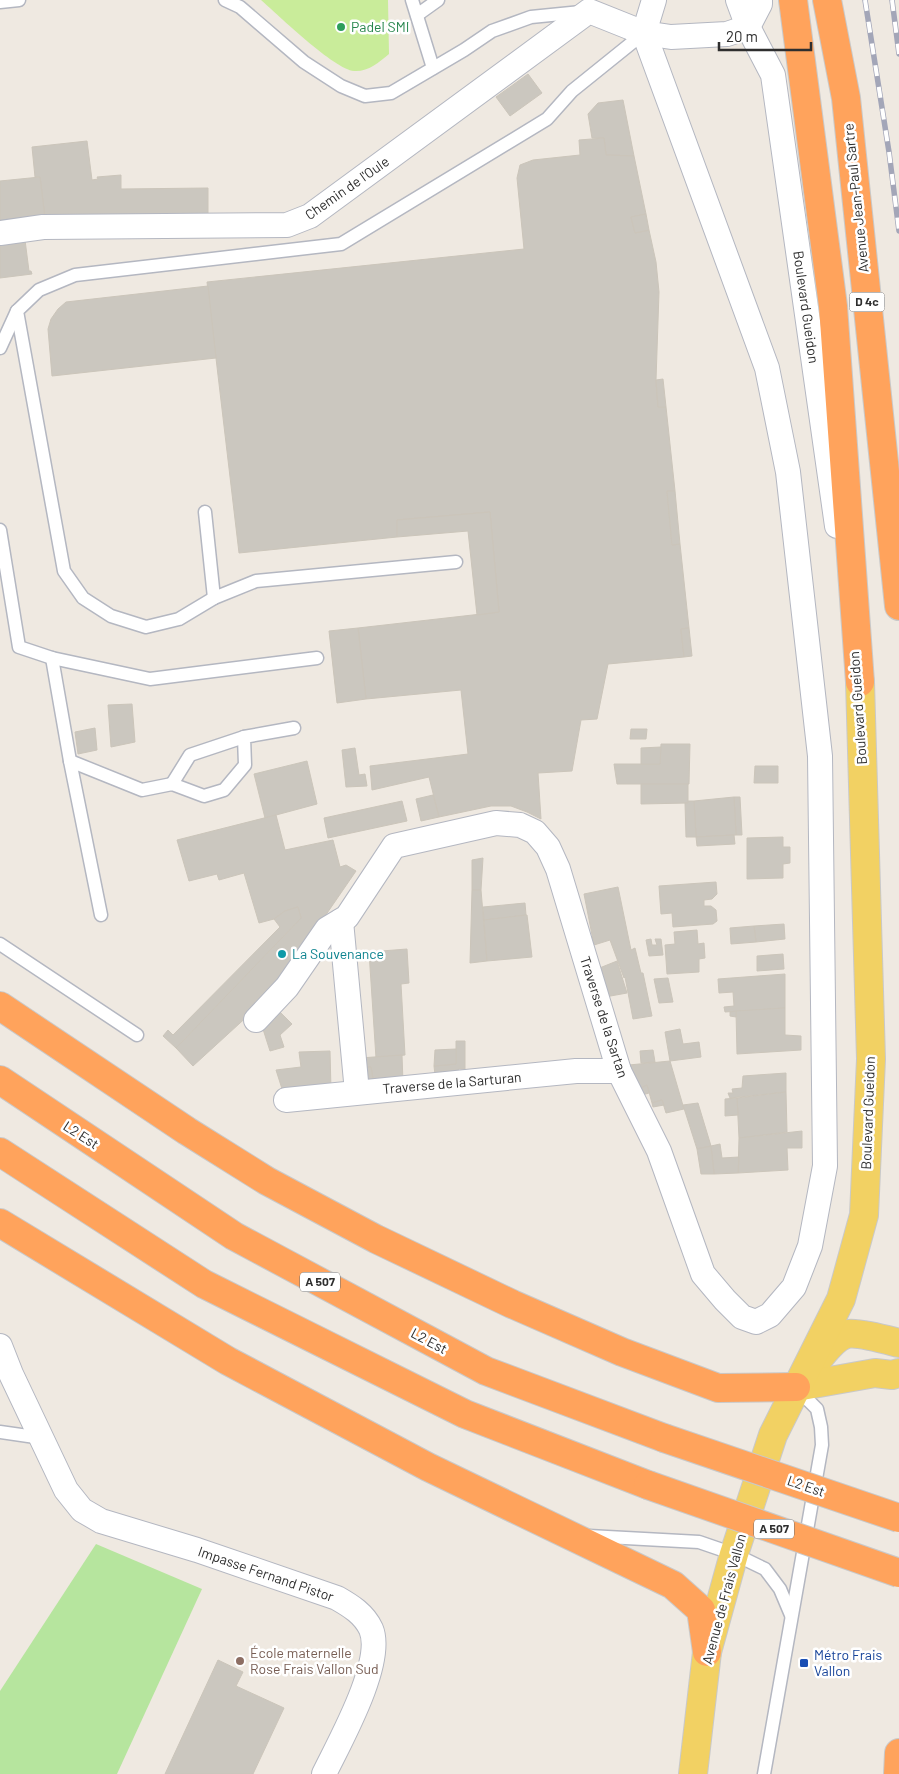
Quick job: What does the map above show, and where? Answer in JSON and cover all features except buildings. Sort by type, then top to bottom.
[{"type":"highway","points":[[793,0],[833,306],[860,682]]},
{"type":"highway","name":"Avenue Jean-Paul Sartre","points":[[827,0],[846,98],[899,606]]},
{"type":"highway","points":[[0,1006],[187,1131],[267,1181],[384,1243],[512,1304],[622,1352],[718,1388],[796,1387]]},
{"type":"highway","name":"L2 Est","points":[[0,1080],[234,1236],[486,1371],[664,1438],[899,1518]]},
{"type":"highway","name":"A 507","points":[[0,1152],[204,1284],[465,1414],[648,1486],[899,1572]]},
{"type":"highway","points":[[0,1224],[228,1361],[428,1467],[673,1585],[701,1610],[707,1652]]},
{"type":"highway","points":[[898,1774],[899,1753]]},
{"type":"main road","name":"Boulevard Gueidon","points":[[796,1387],[841,1299],[864,1215],[871,1058],[860,682]]},
{"type":"main road","points":[[796,1387],[830,1345],[847,1334],[887,1340]]},
{"type":"main road","points":[[796,1387],[887,1373]]},
{"type":"main road","name":"Avenue de Frais Vallon","points":[[693,1774],[707,1652],[734,1554],[773,1435],[796,1387]]},
{"type":"street","points":[[644,33],[654,0]]},
{"type":"street","name":"Boulevard Gueidon","points":[[738,0],[748,27],[773,75],[860,682]]},
{"type":"street","points":[[589,11],[644,33],[671,37],[727,34],[748,27],[760,4],[760,0]]},
{"type":"street","name":"Chemin de l'Oule","points":[[0,233],[52,227],[287,226],[310,216],[589,11]]},
{"type":"street","name":"Traverse de la Sartan","points":[[256,1020],[287,987],[327,929],[347,917],[394,846],[496,823],[520,825],[535,832],[548,847],[558,869],[619,1071],[659,1151],[704,1274],[742,1317],[756,1322],[770,1315],[794,1287],[810,1246],[825,1166],[820,756],[788,472],[767,368],[644,33]]},
{"type":"street","points":[[341,921],[357,1092]]},
{"type":"street","name":"Traverse de la Sarturan","points":[[286,1100],[576,1071],[619,1071]]},
{"type":"street","name":"Impasse Fernand Pistor","points":[[0,1346],[11,1374],[66,1490],[82,1510],[101,1521],[197,1550],[338,1598],[358,1611],[371,1630],[374,1650],[362,1696],[324,1774]]},
{"type":"lane","points":[[0,2],[19,0]]},
{"type":"lane","points":[[225,0],[240,7],[304,62],[342,86],[365,96],[391,93],[464,50],[492,31],[531,17],[589,11]]},
{"type":"lane","points":[[412,0],[433,68]]},
{"type":"lane","points":[[418,15],[438,0]]},
{"type":"lane","points":[[0,329],[39,290],[75,275],[341,244],[547,119],[572,91],[644,33]]},
{"type":"lane","points":[[0,348],[17,311]]},
{"type":"lane","points":[[17,311],[64,571],[83,598],[111,616],[146,627],[179,619],[214,598],[256,581],[456,562]]},
{"type":"lane","points":[[205,512],[214,598]]},
{"type":"lane","points":[[0,530],[19,647],[52,658],[150,679],[317,658]]},
{"type":"lane","points":[[52,658],[70,761],[101,915]]},
{"type":"lane","points":[[172,784],[190,755],[244,737],[294,728]]},
{"type":"lane","points":[[70,761],[142,790],[172,784],[204,796],[224,790],[244,765],[244,737]]},
{"type":"lane","points":[[0,944],[137,1036]]},
{"type":"lane","points":[[764,1774],[822,1445],[817,1409],[796,1387]]},
{"type":"lane","points":[[0,1432],[42,1438]]},
{"type":"lane","points":[[570,1536],[699,1542],[734,1554],[765,1569],[780,1589],[791,1615]]},
{"type":"green space","name":"Padel SMI","points":[[261,0],[388,0],[389,54],[381,61],[364,70],[354,71],[345,68],[307,41]]},
{"type":"green space","points":[[96,1544],[202,1589],[117,1774],[0,1774],[0,1691]]},
{"type":"railway","points":[[865,0],[889,152],[899,231]]},
{"type":"railway","points":[[892,0],[899,54]]},
{"type":"place","name":"Padel SMI","points":[[341,27]]},
{"type":"place","name":"La Souvenance","points":[[282,954]]},
{"type":"place","name":"École maternelle Rose Frais Vallon Sud","points":[[240,1661]]},
{"type":"place","name":"Métro Frais Vallon","points":[[804,1663]]}]
